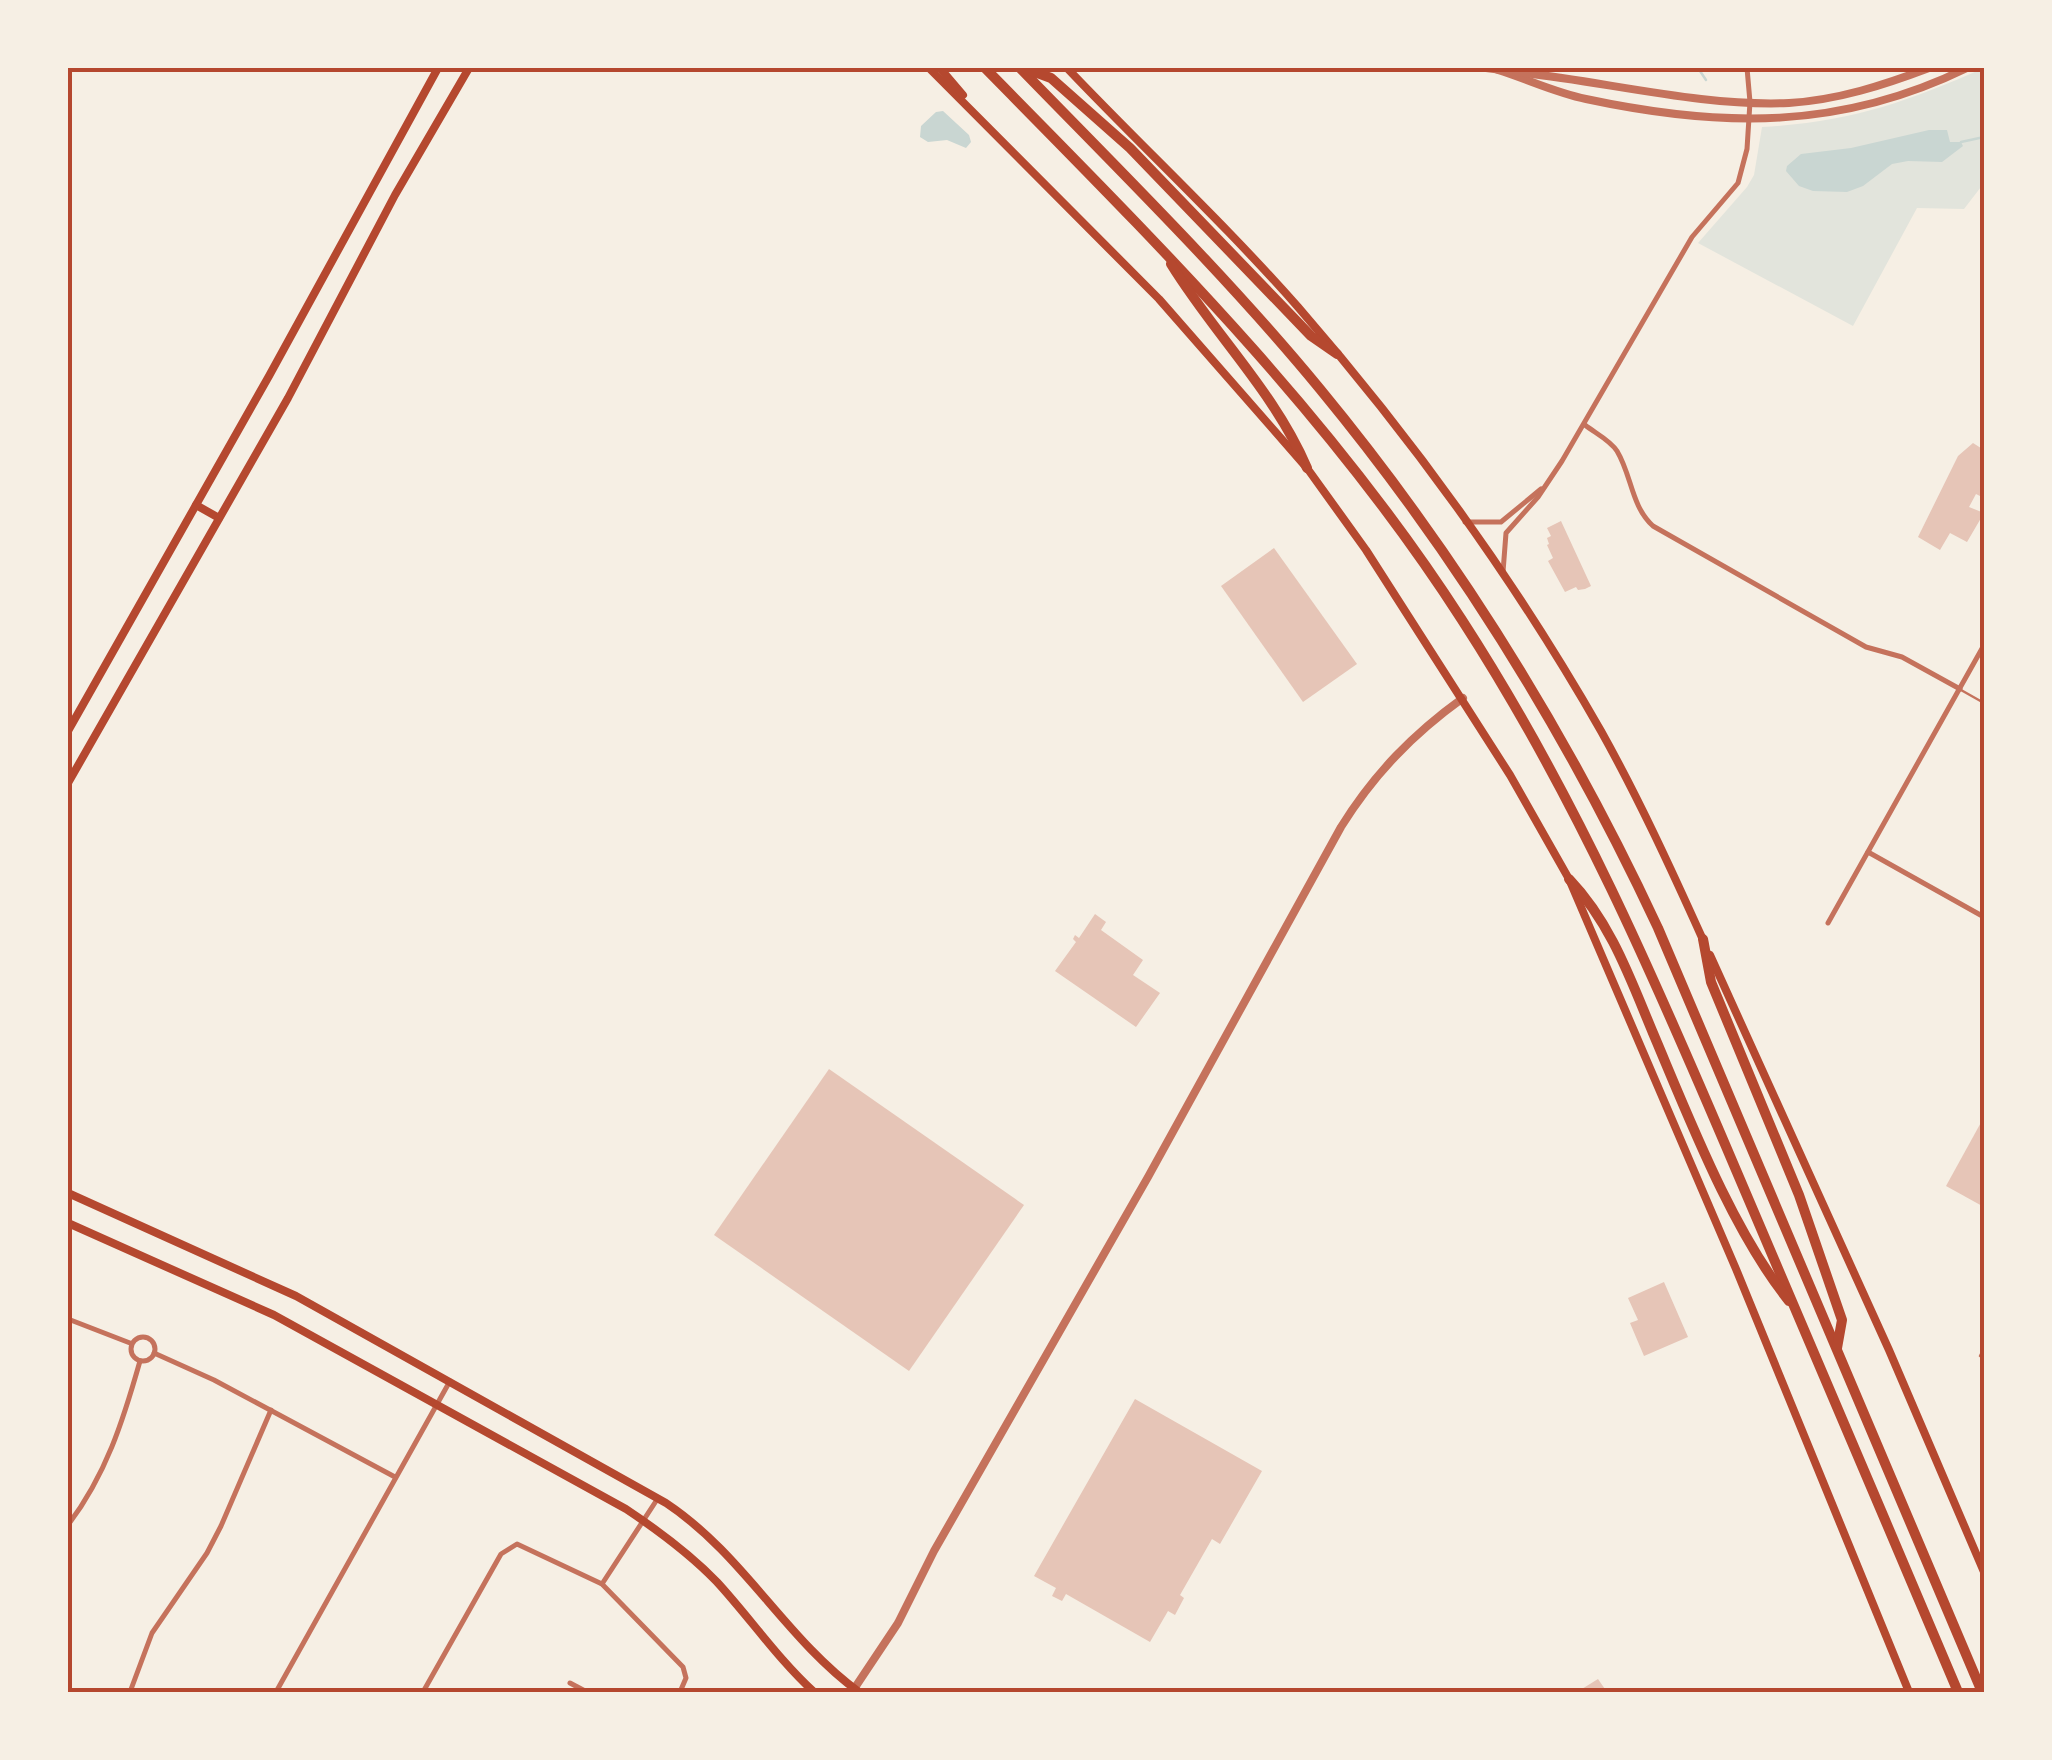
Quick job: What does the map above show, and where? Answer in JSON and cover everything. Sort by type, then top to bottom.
[{"type":"highway","points":[[985,68],[1160,246],[1270,365],[1364,480],[1504,686],[1612,886],[1958,1692]]},
{"type":"highway","points":[[1022,68],[1051,78],[1130,148],[1311,336],[1337,354]]},
{"type":"highway","points":[[1022,68],[1217,273],[1318,386],[1412,507],[1497,632],[1575,763],[1644,898],[1982,1692]]},
{"type":"highway","points":[[1160,246],[1193,300],[1228,340],[1267,395],[1292,433],[1307,468]]},
{"type":"highway","points":[[1569,879],[1594,904],[1610,933],[1686,1110],[1744,1232],[1769,1276],[1798,1314]]},
{"type":"highway","points":[[1702,939],[1712,982],[1800,1195],[1842,1320],[1837,1349]]},
{"type":"main road","points":[[68,731],[438,68]]},
{"type":"main road","points":[[68,783],[288,398],[394,195],[467,71],[454,68]]},
{"type":"main road","points":[[929,68],[1160,299],[1307,468],[1463,698],[1569,879],[1728,1250],[1910,1692]]},
{"type":"main road","points":[[940,68],[977,115]]},
{"type":"main road","points":[[1067,68],[1244,248],[1337,354],[1465,522],[1600,729],[1702,939],[1889,1350],[1984,1572]]},
{"type":"main road","points":[[196,505],[219,518]]},
{"type":"main road","points":[[68,1193],[249,1272],[658,1498],[717,1544],[811,1652],[855,1692]]},
{"type":"main road","points":[[68,1223],[251,1302],[643,1520],[702,1567],[814,1692]]},
{"type":"street","points":[[1486,68],[1750,102],[1828,98],[1929,68]]},
{"type":"street","points":[[1502,575],[1506,532],[1544,487],[1584,425],[1692,237],[1738,182],[1747,149],[1747,68]]},
{"type":"street","points":[[1498,70],[1584,98],[1698,116],[1789,119],[1862,108],[1968,68]]},
{"type":"street","points":[[1584,425],[1618,452],[1640,511],[1653,526],[1866,647],[1902,657],[1960,689]]},
{"type":"street","points":[[1465,522],[1501,522],[1544,487]]},
{"type":"street","points":[[1828,923],[1984,645]]},
{"type":"street","points":[[855,1692],[898,1623],[934,1552],[1148,1178],[1350,812],[1402,748],[1463,698]]},
{"type":"street","points":[[1868,852],[1984,917]]},
{"type":"street","points":[[68,1318],[131,1344]]},
{"type":"street","points":[[140,1336],[148,1338],[154,1344],[154,1353],[150,1359],[140,1361],[132,1356],[131,1344],[140,1336]]},
{"type":"street","points":[[154,1353],[395,1478]]},
{"type":"street","points":[[68,1525],[108,1461],[140,1361]]},
{"type":"street","points":[[276,1692],[450,1381]]},
{"type":"street","points":[[130,1692],[152,1633],[189,1582],[221,1526],[270,1410]]},
{"type":"street","points":[[602,1584],[658,1498]]},
{"type":"street","points":[[423,1692],[501,1554],[511,1546],[524,1546],[602,1584],[683,1668],[686,1675],[680,1692]]},
{"type":"street","points":[[570,1683],[587,1692]]},
{"type":"lane","points":[[1960,689],[1984,703]]},
{"type":"lane","points":[[1980,1356],[1984,1348]]},
{"type":"shaded area","points":[[1984,68],[1984,183],[1964,209],[1917,208],[1853,326],[1698,243],[1754,175],[1762,127],[1823,121],[1876,109]]},
{"type":"shaded area","points":[[943,111],[969,135],[971,142],[966,148],[947,140],[928,142],[920,137],[921,126],[936,112]]},
{"type":"shaded area","points":[[1929,130],[1947,130],[1950,142],[1961,142],[1963,146],[1942,162],[1892,164],[1863,186],[1847,192],[1813,191],[1799,186],[1786,171],[1801,154],[1851,148]]},
{"type":"building","points":[[1973,443],[1984,450],[1980,478],[1984,481],[1984,498],[1976,494],[1969,507],[1984,513],[1967,542],[1950,533],[1940,550],[1918,537],[1958,456]]},
{"type":"building","points":[[1561,521],[1591,586],[1585,589],[1576,587],[1565,592],[1548,561],[1553,558],[1547,545],[1551,536],[1547,528]]},
{"type":"building","points":[[1274,548],[1357,664],[1303,702],[1221,586]]},
{"type":"building","points":[[1095,914],[1106,922],[1101,930],[1143,960],[1133,975],[1160,993],[1136,1027],[1055,971],[1076,942],[1075,935],[1079,938]]},
{"type":"building","points":[[829,1069],[1024,1205],[909,1371],[714,1235]]},
{"type":"building","points":[[1984,1117],[1984,1207],[1946,1186]]},
{"type":"building","points":[[1664,1282],[1688,1337],[1644,1356],[1630,1323],[1638,1320],[1628,1298]]},
{"type":"building","points":[[1135,1399],[1262,1471],[1220,1544],[1212,1539],[1180,1595],[1184,1598],[1175,1615],[1168,1611],[1150,1642],[1066,1594],[1062,1601],[1052,1596],[1056,1588],[1034,1576]]},
{"type":"building","points":[[1598,1679],[1607,1692],[1577,1692]]},
{"type":"waterway","points":[[1698,68],[1706,80]]},
{"type":"waterway","points":[[1961,142],[1984,137]]}]
